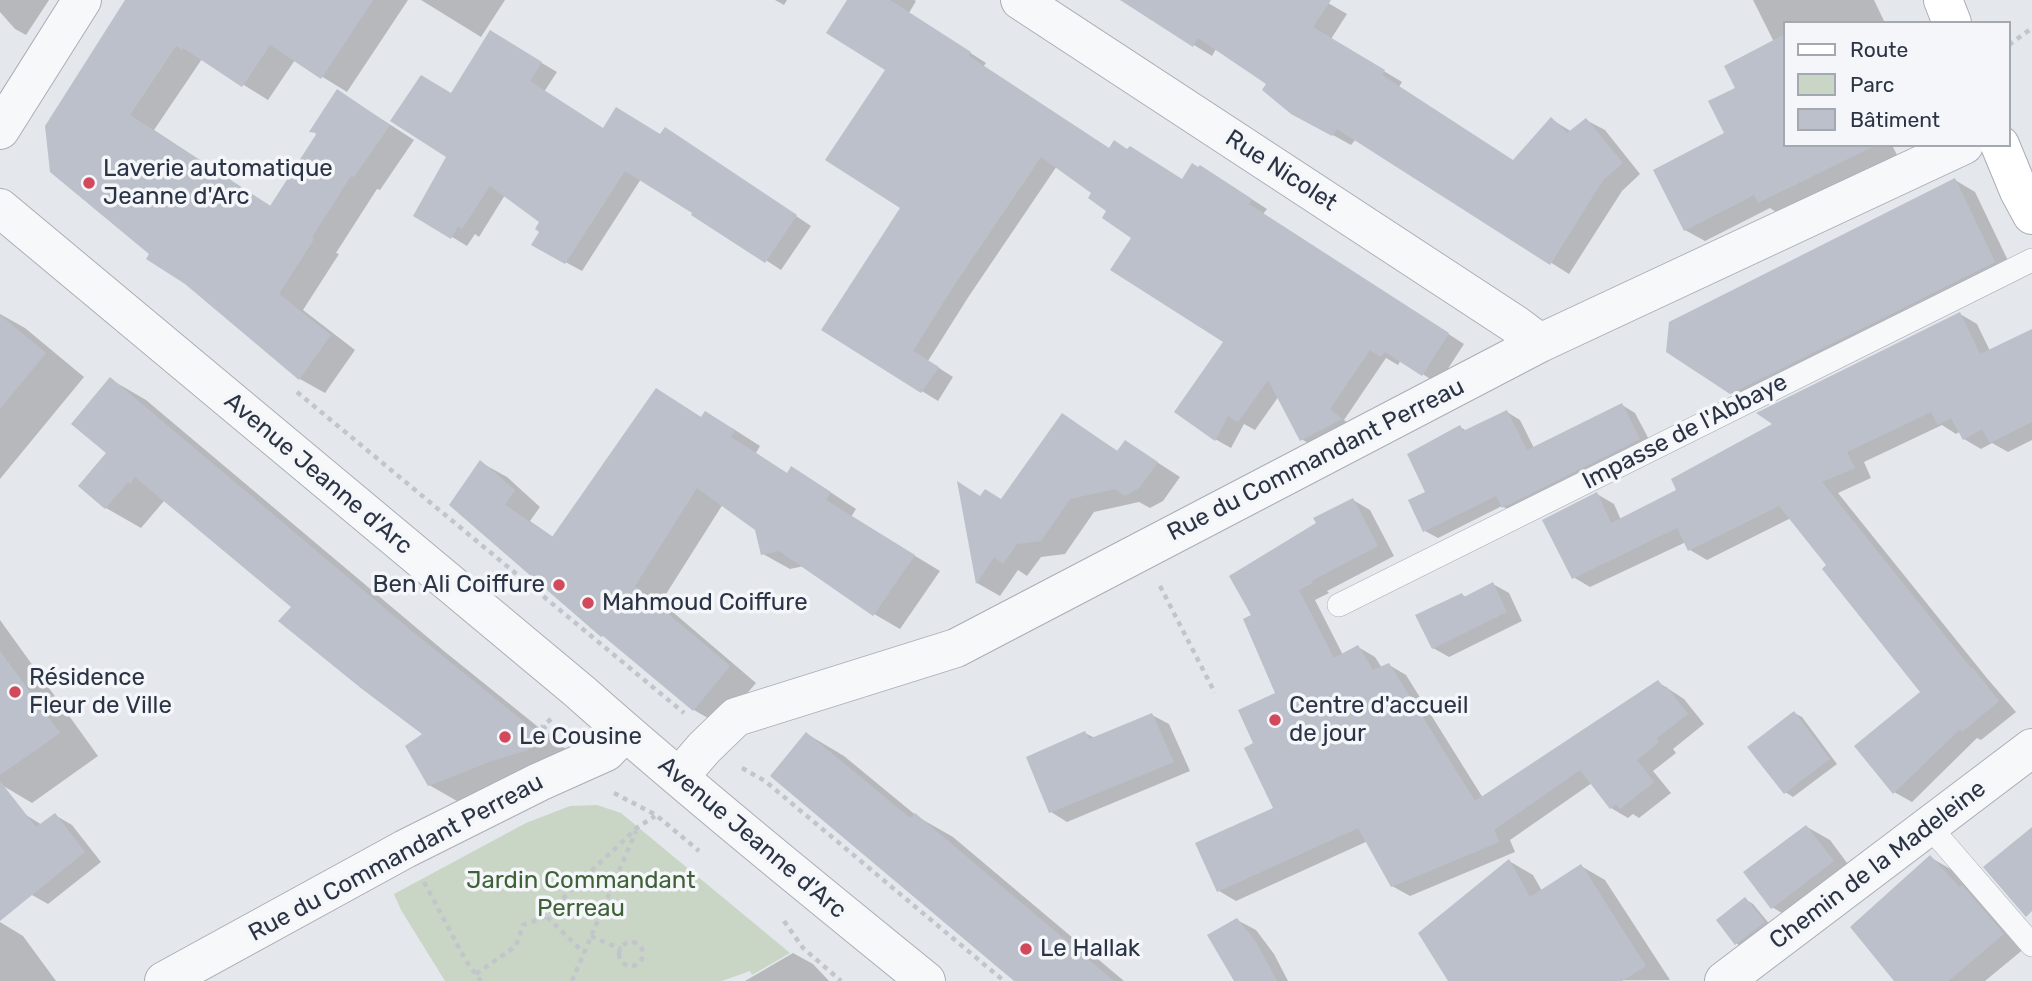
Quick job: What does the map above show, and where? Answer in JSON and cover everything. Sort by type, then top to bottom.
[{"type":"street","points":[[0,130],[82,0]]},
{"type":"street","name":"Rue Nicolet","points":[[1020,0],[1541,344]]},
{"type":"street","points":[[1943,0],[1951,21]]},
{"type":"street","name":"Rue du Commandant Perreau","points":[[679,777],[736,717],[956,648],[1541,344],[1960,147]]},
{"type":"street","points":[[2001,147],[2032,215]]},
{"type":"street","name":"Avenue Jeanne d'Arc","points":[[0,208],[926,981]]},
{"type":"street","name":"Rue du Commandant Perreau","points":[[164,981],[405,849],[539,782],[606,752],[625,732]]},
{"type":"street","name":"Chemin de la Madeleine","points":[[1724,981],[2032,748]]},
{"type":"lane","name":"Impasse de l'Abbaye","points":[[1339,605],[2032,260]]},
{"type":"lane","points":[[1929,826],[2032,945]]},
{"type":"path","points":[[2011,44],[2032,28]]},
{"type":"path","points":[[297,392],[683,712],[705,748],[765,781],[1004,981]]},
{"type":"path","points":[[1142,551],[1216,693]]},
{"type":"path","points":[[476,974],[516,946],[523,925],[547,916],[638,827],[656,815],[699,851]]},
{"type":"path","points":[[572,981],[638,827]]},
{"type":"path","points":[[405,849],[466,961],[481,981]]},
{"type":"path","points":[[775,913],[786,922],[803,948],[841,981]]},
{"type":"path","points":[[547,916],[584,953]]},
{"type":"path","points":[[591,936],[621,949]]},
{"type":"path","points":[[630,942],[637,943],[643,952],[641,959],[635,965],[628,965],[620,956],[621,949],[630,942]]},
{"type":"green space","name":"Jardin Commandant Perreau","points":[[597,805],[621,813],[790,953],[752,975],[750,971],[722,981],[445,981],[394,894],[526,823],[570,806]]},
{"type":"building","points":[[125,0],[373,0],[321,79],[270,45],[242,87],[176,46],[130,115],[270,206],[317,133],[309,132],[337,89],[390,125],[354,177],[351,176],[279,294],[331,335],[299,380],[185,284],[146,259],[149,254],[50,172],[45,126]]},
{"type":"building","points":[[847,0],[890,0],[971,52],[969,56],[1109,148],[1114,140],[1127,149],[1130,146],[1182,179],[1192,163],[1198,167],[1200,165],[1252,199],[1249,204],[1449,333],[1422,376],[1385,352],[1381,357],[1370,350],[1330,409],[1342,419],[1300,441],[1268,380],[1238,422],[1228,416],[1215,441],[1174,412],[1223,342],[1110,270],[1131,238],[1102,218],[1106,211],[1088,198],[1091,193],[1041,157],[913,351],[939,367],[921,393],[821,330],[900,208],[825,160],[885,70],[826,33]]},
{"type":"building","points":[[1120,0],[1331,0],[1313,27],[1385,70],[1382,75],[1513,160],[1551,117],[1567,133],[1586,118],[1623,163],[1603,180],[1550,265],[1337,129],[1332,136],[1291,114],[1262,90],[1266,84],[1198,38],[1193,47]]},
{"type":"building","points":[[490,30],[542,62],[530,81],[603,128],[616,107],[660,134],[665,127],[797,215],[765,263],[625,171],[565,264],[531,245],[539,232],[535,229],[539,222],[490,186],[462,229],[458,226],[451,239],[413,216],[446,157],[390,121],[421,75],[451,93]]},
{"type":"building","points":[[1784,35],[1784,147],[1872,147],[1758,203],[1754,195],[1684,231],[1653,170],[1724,133],[1708,101],[1735,88],[1724,66]]},
{"type":"building","points":[[1955,178],[1995,262],[1730,394],[1666,352],[1669,322]]},
{"type":"building","points":[[1960,312],[1980,354],[2032,329],[2032,422],[1990,443],[1982,429],[1963,440],[1951,418],[1938,425],[1931,412],[1847,452],[1855,468],[1822,482],[1999,701],[1962,732],[1960,729],[1893,794],[1854,746],[1920,692],[1822,569],[1826,565],[1779,506],[1688,551],[1677,528],[1572,579],[1542,520],[1597,492],[1611,523],[1676,490],[1671,479],[1772,424],[1756,413]]},
{"type":"building","points":[[0,315],[46,353],[0,409]]},
{"type":"building","points":[[110,377],[408,628],[533,729],[528,750],[428,786],[405,746],[422,734],[278,621],[291,607],[135,477],[105,509],[78,486],[106,453],[71,424]]},
{"type":"building","points":[[656,388],[701,417],[705,411],[735,430],[731,437],[787,473],[791,466],[831,492],[826,500],[915,555],[873,616],[779,551],[761,555],[755,530],[697,488],[635,586],[730,666],[693,711],[601,637],[449,505],[480,460],[515,490],[505,505],[552,537]]},
{"type":"building","points":[[1622,403],[1640,439],[1502,508],[1496,496],[1423,532],[1408,500],[1425,492],[1407,454],[1460,425],[1463,431],[1507,410],[1527,450]]},
{"type":"building","points":[[1062,413],[1117,451],[1125,440],[1158,462],[1139,488],[1125,496],[1115,489],[1070,499],[1041,541],[1017,544],[1003,564],[994,557],[976,584],[957,481],[980,496],[985,489],[1001,499]]},
{"type":"building","points":[[1353,498],[1378,546],[1299,590],[1334,658],[1358,645],[1373,670],[1389,663],[1475,801],[1658,680],[1664,688],[1667,687],[1688,714],[1657,738],[1659,742],[1637,760],[1654,782],[1620,809],[1616,804],[1610,809],[1580,770],[1494,830],[1499,842],[1391,887],[1358,828],[1217,892],[1195,843],[1273,808],[1244,748],[1253,743],[1238,710],[1275,693],[1243,619],[1251,615],[1229,576],[1316,523],[1313,518]]},
{"type":"building","points":[[1493,582],[1507,612],[1432,649],[1415,615],[1462,593],[1464,597]]},
{"type":"building","name":"Résidence Fleur de Ville","points":[[0,651],[60,733],[0,775]]},
{"type":"building","points":[[1794,711],[1830,759],[1784,794],[1747,747]]},
{"type":"building","points":[[1152,713],[1174,762],[1049,813],[1026,757],[1085,731],[1089,739]]},
{"type":"building","points":[[806,732],[910,818],[915,813],[1114,981],[1014,981],[770,776]]},
{"type":"building","points":[[0,781],[36,827],[55,813],[85,852],[0,921]]},
{"type":"building","points":[[1806,825],[1834,861],[1771,909],[1743,872]]},
{"type":"building","points":[[2032,827],[2032,911],[2026,917],[1983,867]]},
{"type":"building","points":[[1930,855],[1959,887],[1962,885],[2004,934],[1948,981],[1894,981],[1850,927]]},
{"type":"building","points":[[1509,859],[1530,897],[1581,864],[1646,966],[1622,981],[1448,981],[1418,933]]},
{"type":"building","points":[[1745,897],[1765,922],[1735,945],[1716,920]]},
{"type":"building","points":[[1237,918],[1256,942],[1277,981],[1234,981],[1207,935]]},
{"type":"place","name":"Laverie automatique Jeanne d'Arc","points":[[89,183]]},
{"type":"place","name":"Ben Ali Coiffure","points":[[559,585]]},
{"type":"place","name":"Mahmoud Coiffure","points":[[588,603]]},
{"type":"place","name":"Résidence Fleur de Ville","points":[[15,692]]},
{"type":"place","name":"Centre d'accueil de jour","points":[[1275,720]]},
{"type":"place","name":"Le Cousine","points":[[505,737]]},
{"type":"place","name":"Le Hallak","points":[[1026,949]]}]
